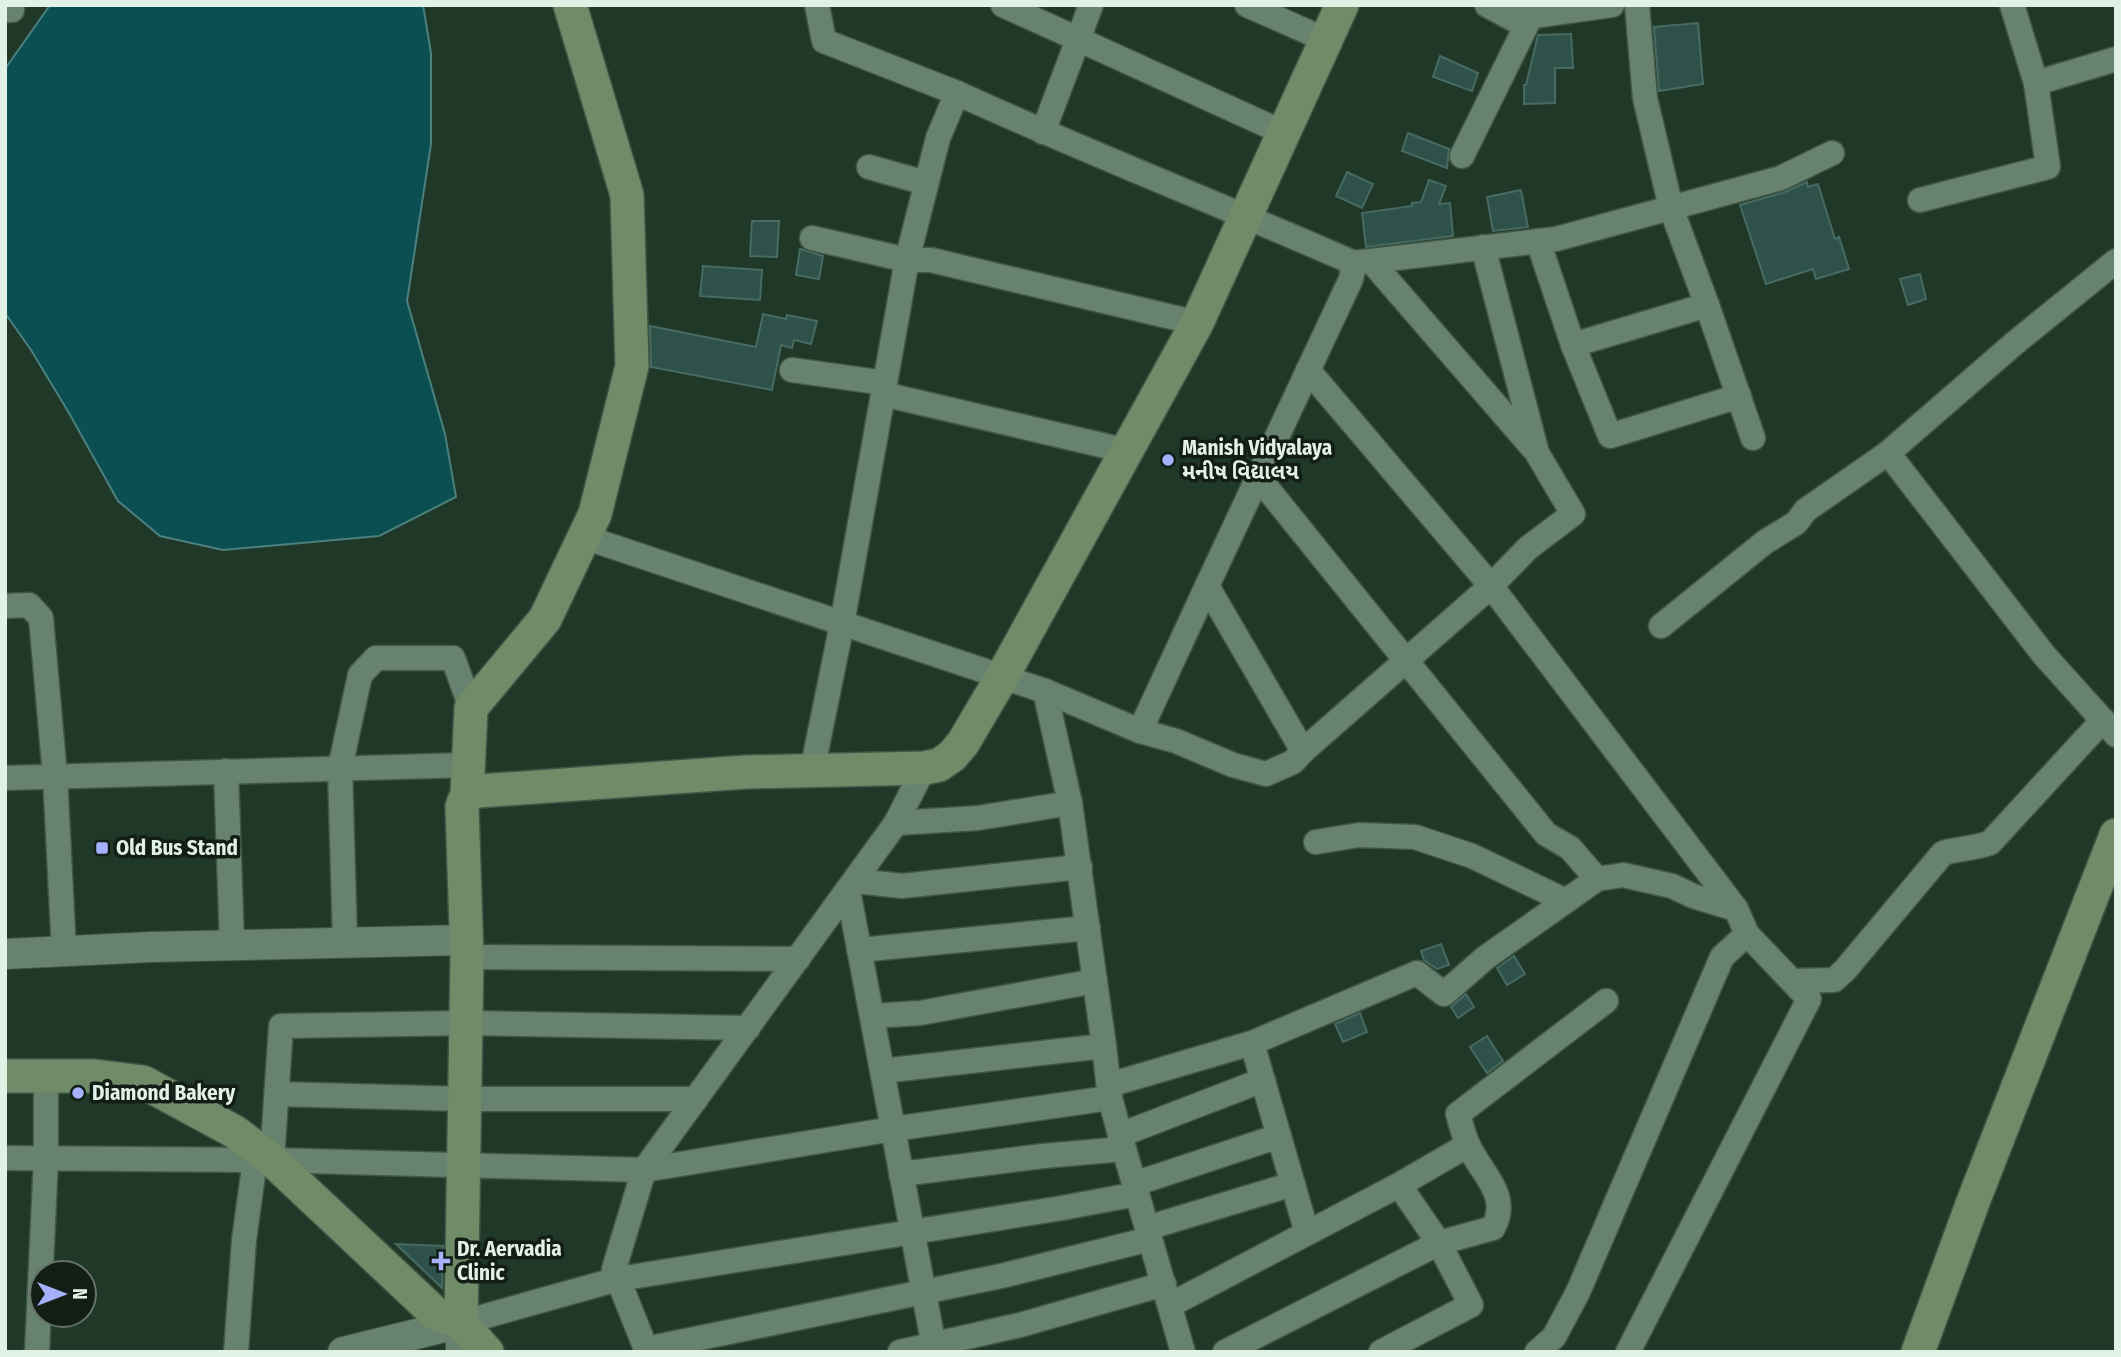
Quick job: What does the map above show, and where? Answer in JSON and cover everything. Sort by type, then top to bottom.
[{"type":"main road","points":[[461,1337],[467,1023],[462,807],[468,780],[471,708],[545,619],[595,514],[632,366],[627,195],[570,5]]},
{"type":"main road","points":[[468,780],[479,791],[746,772],[924,768],[939,765],[951,756],[963,743],[1002,677],[1197,323],[1342,5]]},
{"type":"main road","points":[[1919,1352],[1973,1202],[2116,835]]},
{"type":"main road","points":[[5,1076],[95,1076],[143,1082],[235,1132],[461,1337],[487,1352]]},
{"type":"street","points":[[584,537],[1045,691],[1140,731],[1176,741],[1233,765],[1266,774],[1293,762],[1491,586],[1528,548],[1573,514],[1537,453],[1362,262],[1173,187],[957,93],[824,41],[817,5]]},
{"type":"street","points":[[1003,5],[1284,133]]},
{"type":"street","points":[[1042,132],[1091,5]]},
{"type":"street","points":[[1247,5],[1326,40]]},
{"type":"street","points":[[1487,5],[1513,19],[1535,11],[1612,5]]},
{"type":"street","points":[[1637,5],[1645,98],[1671,208],[1753,438]]},
{"type":"street","points":[[1920,200],[2048,167],[2036,83],[2012,5]]},
{"type":"street","points":[[1462,156],[1535,11]]},
{"type":"street","points":[[2036,83],[2116,59]]},
{"type":"street","points":[[812,771],[842,624],[907,260],[938,138],[957,93]]},
{"type":"street","points":[[1362,262],[1556,239],[1781,178],[1832,153]]},
{"type":"street","points":[[869,167],[926,183]]},
{"type":"street","points":[[812,238],[907,260],[931,260],[1197,323]]},
{"type":"street","points":[[1538,241],[1573,345],[1610,436],[1739,396]]},
{"type":"street","points":[[1483,247],[1537,453]]},
{"type":"street","points":[[1661,626],[1765,542],[1796,523],[1806,510],[1888,453],[2016,342],[2116,261]]},
{"type":"street","points":[[1140,731],[1351,279],[1362,262]]},
{"type":"street","points":[[1573,345],[1707,305]]},
{"type":"street","points":[[792,369],[884,389],[1127,451]]},
{"type":"street","points":[[1308,370],[1491,586],[1735,909],[1747,934],[1809,999],[1628,1352]]},
{"type":"street","points":[[1793,982],[1834,980],[1943,853],[1990,843],[2109,728],[2044,655],[1888,453]]},
{"type":"street","points":[[1258,477],[1546,834],[1570,848],[1597,879]]},
{"type":"street","points":[[1207,586],[1303,751]]},
{"type":"street","points":[[5,606],[29,605],[41,618],[55,776],[64,951]]},
{"type":"street","points":[[345,942],[340,768],[360,675],[376,659],[453,659],[471,708]]},
{"type":"street","points":[[1045,691],[1070,803],[1109,1091],[1183,1352]]},
{"type":"street","points":[[5,778],[340,768],[468,780]]},
{"type":"street","points":[[924,768],[896,823],[644,1170],[614,1269],[646,1351],[1001,1276],[1149,1234],[1293,1184]]},
{"type":"street","points":[[226,771],[232,945]]},
{"type":"street","points":[[896,823],[978,818],[1070,803]]},
{"type":"street","points":[[1316,842],[1359,835],[1415,838],[1472,856],[1566,901]]},
{"type":"street","points":[[851,886],[902,886],[1080,867]]},
{"type":"street","points":[[5,1158],[264,1160],[644,1170],[1109,1091],[1252,1043],[1417,973],[1444,994],[1485,958],[1597,879],[1623,875],[1671,886],[1735,909]]},
{"type":"street","points":[[851,886],[859,950],[934,1348]]},
{"type":"street","points":[[859,950],[1088,928]]},
{"type":"street","points":[[1537,1352],[1553,1337],[1578,1292],[1722,957],[1747,934]]},
{"type":"street","points":[[5,954],[345,942],[467,949],[798,959]]},
{"type":"street","points":[[872,1016],[920,1013],[1095,981]]},
{"type":"street","points":[[1225,1352],[1439,1243],[1493,1228],[1500,1216],[1498,1195],[1468,1145],[1458,1114],[1606,1001]]},
{"type":"street","points":[[236,1352],[244,1240],[277,1094],[281,1026],[467,1023],[748,1028]]},
{"type":"street","points":[[1252,1043],[1307,1233]]},
{"type":"street","points":[[882,1071],[1104,1046]]},
{"type":"street","points":[[37,1352],[46,1158],[46,1076]]},
{"type":"street","points":[[901,1174],[1043,1156],[1122,1142],[1263,1080]]},
{"type":"street","points":[[277,1094],[466,1099],[696,1099]]},
{"type":"street","points":[[351,1351],[461,1337],[618,1279],[1062,1208],[1135,1189],[1279,1136]]},
{"type":"street","points":[[900,1352],[934,1348],[1020,1325],[1167,1295],[1307,1233],[1468,1145]]},
{"type":"street","points":[[1381,1352],[1471,1306],[1439,1243],[1399,1185]]},
{"type":"water","points":[[50,5],[423,5],[431,53],[431,144],[407,301],[445,434],[456,497],[379,536],[223,550],[160,536],[118,501],[69,413],[5,313],[5,69]]},
{"type":"building","points":[[1698,23],[1703,84],[1659,91],[1654,27]]},
{"type":"building","points":[[1571,34],[1573,68],[1555,68],[1555,103],[1524,104],[1524,85],[1538,35]]},
{"type":"building","points":[[1440,56],[1478,73],[1472,91],[1433,77]]},
{"type":"building","points":[[1408,133],[1449,149],[1447,168],[1402,151]]},
{"type":"building","points":[[1347,172],[1373,184],[1362,208],[1336,196]]},
{"type":"building","points":[[1429,180],[1446,186],[1439,204],[1450,203],[1453,236],[1366,247],[1362,213],[1412,206],[1412,203],[1421,202]]},
{"type":"building","points":[[1807,182],[1808,187],[1818,184],[1835,239],[1839,237],[1849,269],[1816,279],[1813,269],[1766,284],[1740,205],[1785,192]]},
{"type":"building","points":[[1521,190],[1528,227],[1493,231],[1487,197]]},
{"type":"building","points":[[752,221],[779,221],[777,257],[750,256]]},
{"type":"building","points":[[800,249],[823,256],[819,279],[796,275]]},
{"type":"building","points":[[703,266],[762,270],[760,300],[700,296]]},
{"type":"building","points":[[1920,274],[1926,299],[1908,305],[1900,279]]},
{"type":"building","points":[[763,314],[817,321],[811,344],[794,340],[792,348],[781,345],[772,390],[651,367],[650,326],[756,347]]},
{"type":"building","points":[[1441,944],[1449,965],[1437,969],[1424,960],[1421,951]]},
{"type":"building","points":[[1514,956],[1525,974],[1507,985],[1497,968]]},
{"type":"building","points":[[1466,994],[1474,1007],[1458,1018],[1451,1007]]},
{"type":"building","points":[[1360,1013],[1367,1032],[1343,1042],[1335,1024]]},
{"type":"building","points":[[1487,1036],[1503,1061],[1487,1073],[1470,1047]]},
{"type":"building","points":[[396,1244],[443,1246],[442,1288]]},
{"type":"place","name":"Manish Vidyalaya મનીષ વિદ્યાલય","points":[[1168,460]]},
{"type":"place","name":"Old Bus Stand","points":[[102,848]]},
{"type":"place","name":"Diamond Bakery","points":[[78,1093]]},
{"type":"place","name":"Dr. Aervadia Clinic","points":[[441,1261]]}]
